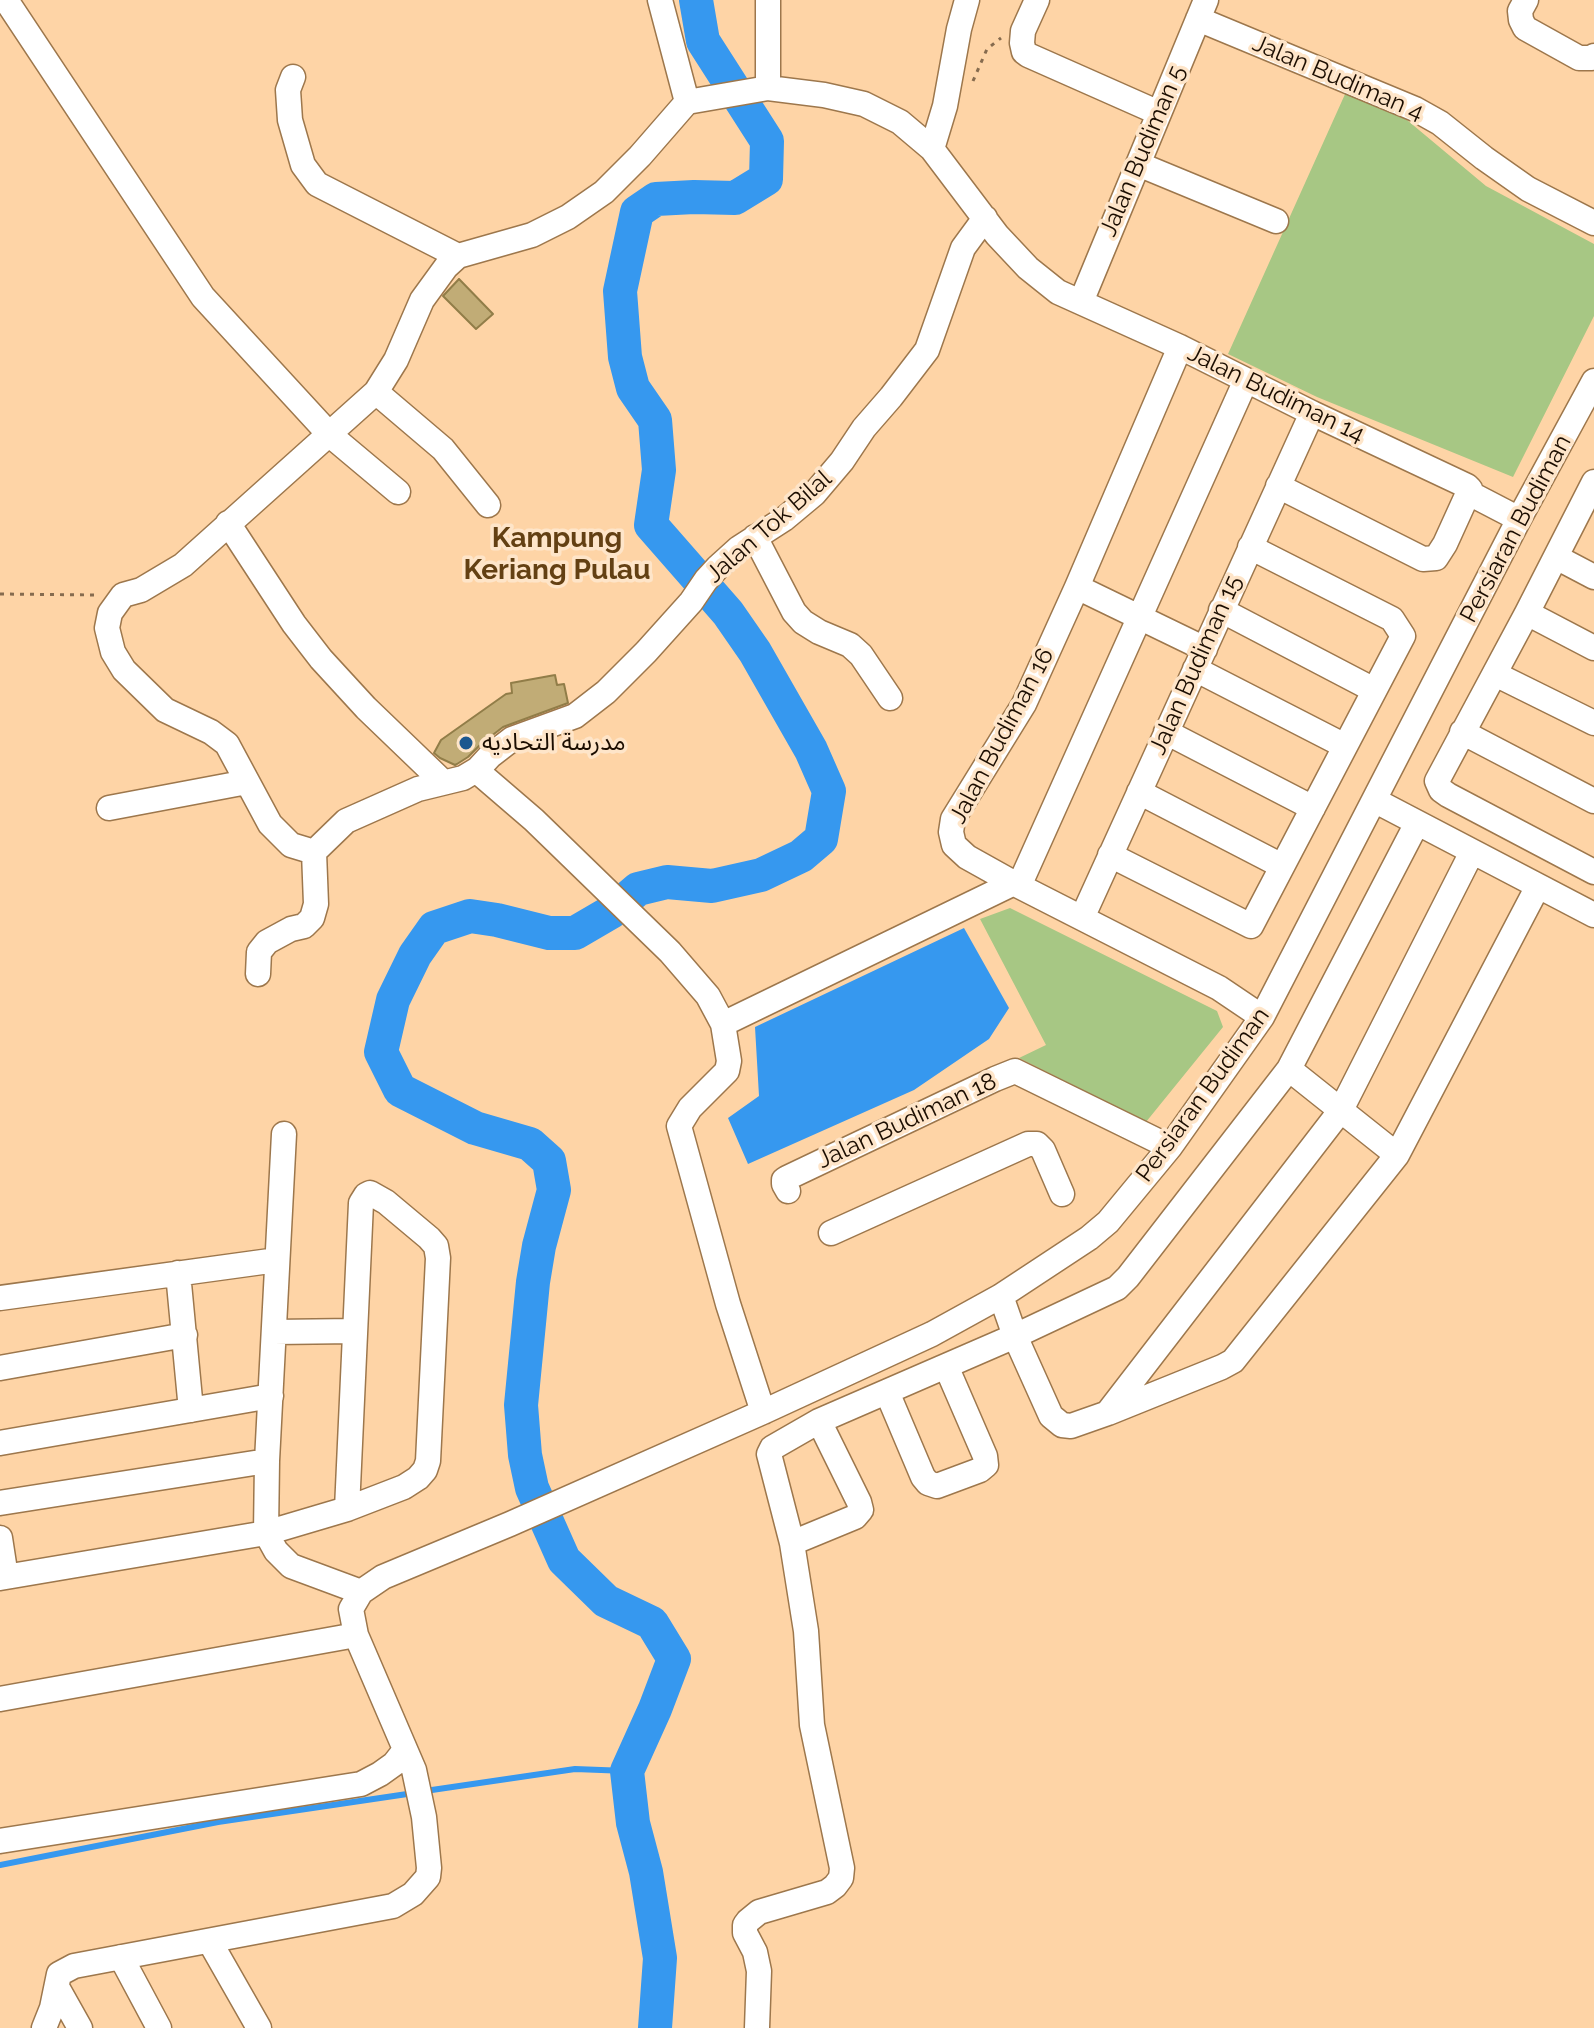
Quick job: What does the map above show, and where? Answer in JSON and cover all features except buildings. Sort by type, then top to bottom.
[{"type":"street","points":[[6,0],[203,297],[330,435],[398,492]]},
{"type":"street","points":[[314,852],[291,845],[270,824],[227,744],[211,732],[165,710],[124,670],[113,652],[107,628],[110,613],[123,595],[141,590],[183,565],[376,392],[396,360],[422,300],[458,256],[532,235],[568,217],[604,192],[693,101],[660,0]]},
{"type":"street","points":[[757,90],[768,0]]},
{"type":"street","points":[[932,149],[945,106],[967,0]]},
{"type":"street","points":[[1037,0],[1023,31],[1024,52],[1159,113]]},
{"type":"street","points":[[1526,0],[1520,11],[1525,28],[1579,58],[1594,56]]},
{"type":"street","name":"Jalan Budiman 5","points":[[1081,302],[1202,10]]},
{"type":"street","name":"Jalan Budiman 4","points":[[1202,10],[1415,109],[1440,123],[1528,189],[1594,223]]},
{"type":"street","points":[[293,77],[288,90],[290,120],[303,165],[317,184],[458,256]]},
{"type":"street","name":"Jalan Budiman 14","points":[[693,101],[757,90],[824,95],[864,104],[900,122],[932,149],[1028,268],[1058,292],[1180,347],[1467,486],[1470,491],[1519,519]]},
{"type":"street","points":[[1138,164],[1276,221]]},
{"type":"street","name":"Jalan Tok Bilal","points":[[478,769],[512,739],[575,716],[606,692],[691,602],[706,580],[739,548],[784,519],[814,494],[927,350],[963,248],[985,218]]},
{"type":"street","name":"Jalan Budiman 16","points":[[1180,347],[1024,704],[953,819],[951,832],[954,845],[961,853],[1219,988],[1262,1017]]},
{"type":"street","points":[[723,1024],[1016,884],[1246,380]]},
{"type":"street","name":"Persiaran Budiman","points":[[361,1592],[383,1577],[510,1524],[932,1334],[1001,1296],[1108,1222],[1170,1147],[1262,1017],[1519,519],[1586,418],[1594,381]]},
{"type":"street","points":[[376,392],[443,449],[488,505]]},
{"type":"street","name":"Jalan Budiman 15","points":[[1082,918],[1312,413]]},
{"type":"street","points":[[1278,486],[1423,559],[1436,558],[1470,491]]},
{"type":"street","points":[[1592,491],[1437,781],[1441,790],[1448,795],[1594,872]]},
{"type":"street","points":[[228,523],[294,624],[321,659],[366,708],[443,782]]},
{"type":"street","points":[[755,537],[794,612],[819,632],[850,645],[861,655],[890,698]]},
{"type":"street","points":[[1110,855],[1251,926],[1403,636],[1392,619],[1250,547]]},
{"type":"street","points":[[1556,557],[1594,577]]},
{"type":"street","points":[[1077,587],[1139,618],[1200,659],[1345,746]]},
{"type":"street","points":[[1221,610],[1374,690]]},
{"type":"street","points":[[1527,613],[1594,648]]},
{"type":"street","points":[[1495,674],[1594,723]]},
{"type":"street","points":[[1166,732],[1313,808]]},
{"type":"street","points":[[1462,732],[1594,801]]},
{"type":"street","points":[[258,974],[259,952],[267,942],[291,929],[304,926],[312,918],[316,904],[314,852],[346,821],[418,789],[463,778],[478,769],[670,952],[708,996],[723,1024],[729,1061],[727,1071],[690,1108],[679,1126],[728,1304],[763,1412]]},
{"type":"street","points":[[109,808],[247,782]]},
{"type":"street","points":[[1139,792],[1282,866]]},
{"type":"street","points":[[1374,800],[1594,915]]},
{"type":"street","points":[[757,2028],[758,1961],[745,1933],[745,1925],[759,1912],[827,1892],[841,1878],[842,1868],[812,1725],[806,1631],[792,1543],[769,1454],[772,1448],[819,1421],[1117,1288],[1289,1069],[1417,823]]},
{"type":"street","points":[[1108,1413],[1341,1110],[1472,852]]},
{"type":"street","points":[[1001,1296],[1015,1336],[1051,1416],[1062,1425],[1071,1426],[1108,1413],[1233,1361],[1397,1155],[1538,886]]},
{"type":"street","points":[[1289,1069],[1397,1155]]},
{"type":"street","name":"Jalan Budiman 18","points":[[788,1191],[784,1184],[787,1178],[1015,1071],[1170,1147]]},
{"type":"street","points":[[44,2028],[59,1974],[74,1966],[393,1906],[413,1894],[428,1877],[424,1817],[410,1760],[356,1635],[351,1609],[361,1592],[291,1566],[276,1551],[266,1533],[284,1134]]},
{"type":"street","points":[[831,1233],[1028,1144],[1037,1144],[1043,1150],[1062,1194]]},
{"type":"street","points":[[0,1538],[3,1578],[266,1533],[347,1509],[404,1487],[418,1478],[428,1461],[438,1258],[436,1246],[429,1238],[375,1195],[366,1195],[361,1203],[347,1509]]},
{"type":"street","points":[[0,1298],[277,1260]]},
{"type":"street","points":[[178,1273],[191,1410]]},
{"type":"street","points":[[274,1332],[355,1331]]},
{"type":"street","points":[[0,1368],[185,1335]]},
{"type":"street","points":[[887,1392],[928,1483],[937,1486],[980,1470],[986,1465],[985,1456],[946,1366]]},
{"type":"street","points":[[0,1443],[271,1396]]},
{"type":"street","points":[[792,1543],[855,1517],[861,1510],[819,1421]]},
{"type":"street","points":[[0,1503],[267,1461]]},
{"type":"street","points":[[0,1699],[356,1635]]},
{"type":"street","points":[[0,1841],[361,1784],[394,1764],[410,1760]]},
{"type":"street","points":[[210,1942],[259,2028]]},
{"type":"street","points":[[121,1957],[159,2028]]},
{"type":"street","points":[[57,1987],[80,2028]]},
{"type":"path","points":[[969,88],[987,49],[1005,35],[1022,43]]},
{"type":"path","points":[[0,594],[123,595]]},
{"type":"green space","points":[[1346,92],[1407,120],[1486,186],[1594,244],[1594,316],[1513,477],[1317,397],[1228,354]]},
{"type":"green space","points":[[1010,908],[1217,1011],[1223,1027],[1146,1122],[1019,1058],[1046,1045],[980,919]]},
{"type":"water","points":[[964,928],[1009,1008],[989,1039],[914,1090],[748,1164],[728,1118],[759,1096],[755,1027]]},
{"type":"waterway","points":[[655,2028],[660,1958],[646,1872],[633,1823],[627,1771],[674,1659],[652,1623],[606,1601],[564,1560],[532,1488],[525,1455],[521,1405],[533,1282],[554,1190],[549,1161],[530,1144],[475,1128],[400,1090],[381,1052],[393,1000],[415,955],[434,928],[470,916],[549,933],[575,933],[611,912],[638,889],[667,882],[712,886],[761,875],[801,856],[821,839],[829,791],[811,750],[755,652],[728,613],[651,525],[659,470],[655,420],[633,388],[625,357],[620,291],[637,212],[656,199],[735,198],[766,179],[767,141],[703,41],[696,0]]},
{"type":"waterway","points":[[425,1791],[575,1769],[627,1771]]},
{"type":"waterway","points":[[0,1865],[218,1822],[414,1793]]},
{"type":"place","name":"مدرسة التحاديه","points":[[466,743]]},
{"type":"district","name":"Kampung Keriang Pulau","points":[[557,555]]}]
